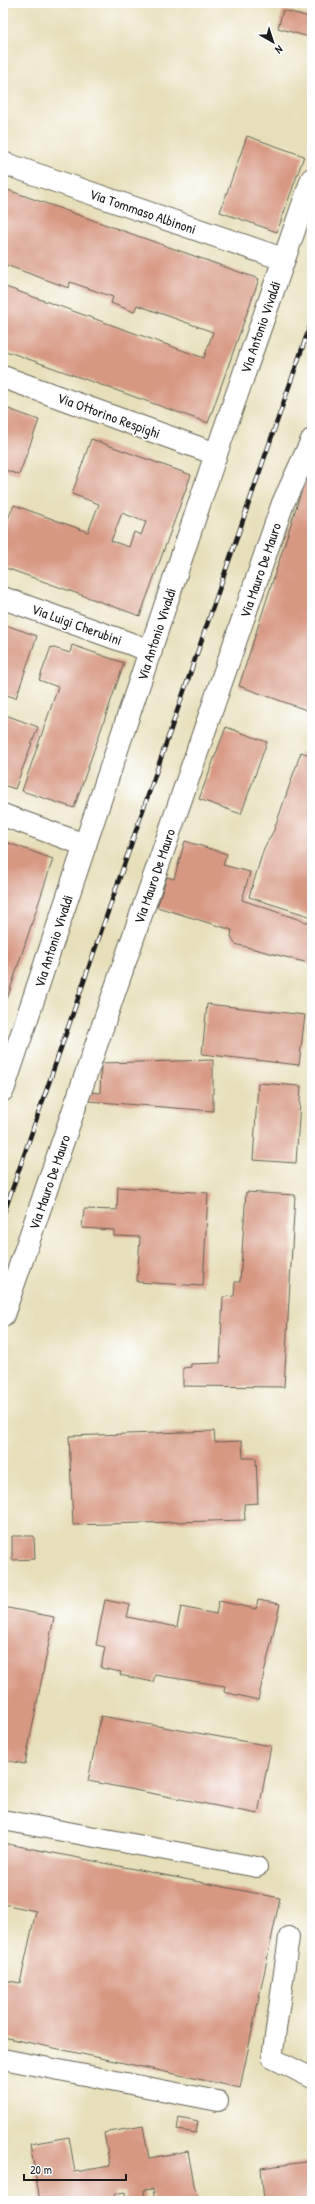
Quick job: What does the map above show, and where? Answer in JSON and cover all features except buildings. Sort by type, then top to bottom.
[{"type":"street","name":"Via Tommaso Albinoni","points":[[3,163],[283,260]]},
{"type":"street","name":"Via Antonio Vivaldi","points":[[3,1090],[12,1034],[85,845],[216,454],[312,178]]},
{"type":"street","name":"Via Ottorino Respighi","points":[[3,377],[216,454]]},
{"type":"street","name":"Via Mauro De Mauro","points":[[3,1315],[283,503],[312,440]]},
{"type":"street","name":"Via Luigi Cherubini","points":[[3,598],[151,651]]},
{"type":"street","points":[[3,815],[85,845]]},
{"type":"lane","points":[[3,1820],[258,1867]]},
{"type":"lane","points":[[289,1937],[272,2058],[312,2078]]},
{"type":"lane","points":[[3,2059],[218,2101]]},
{"type":"railway","points":[[3,1216],[312,320]]}]
